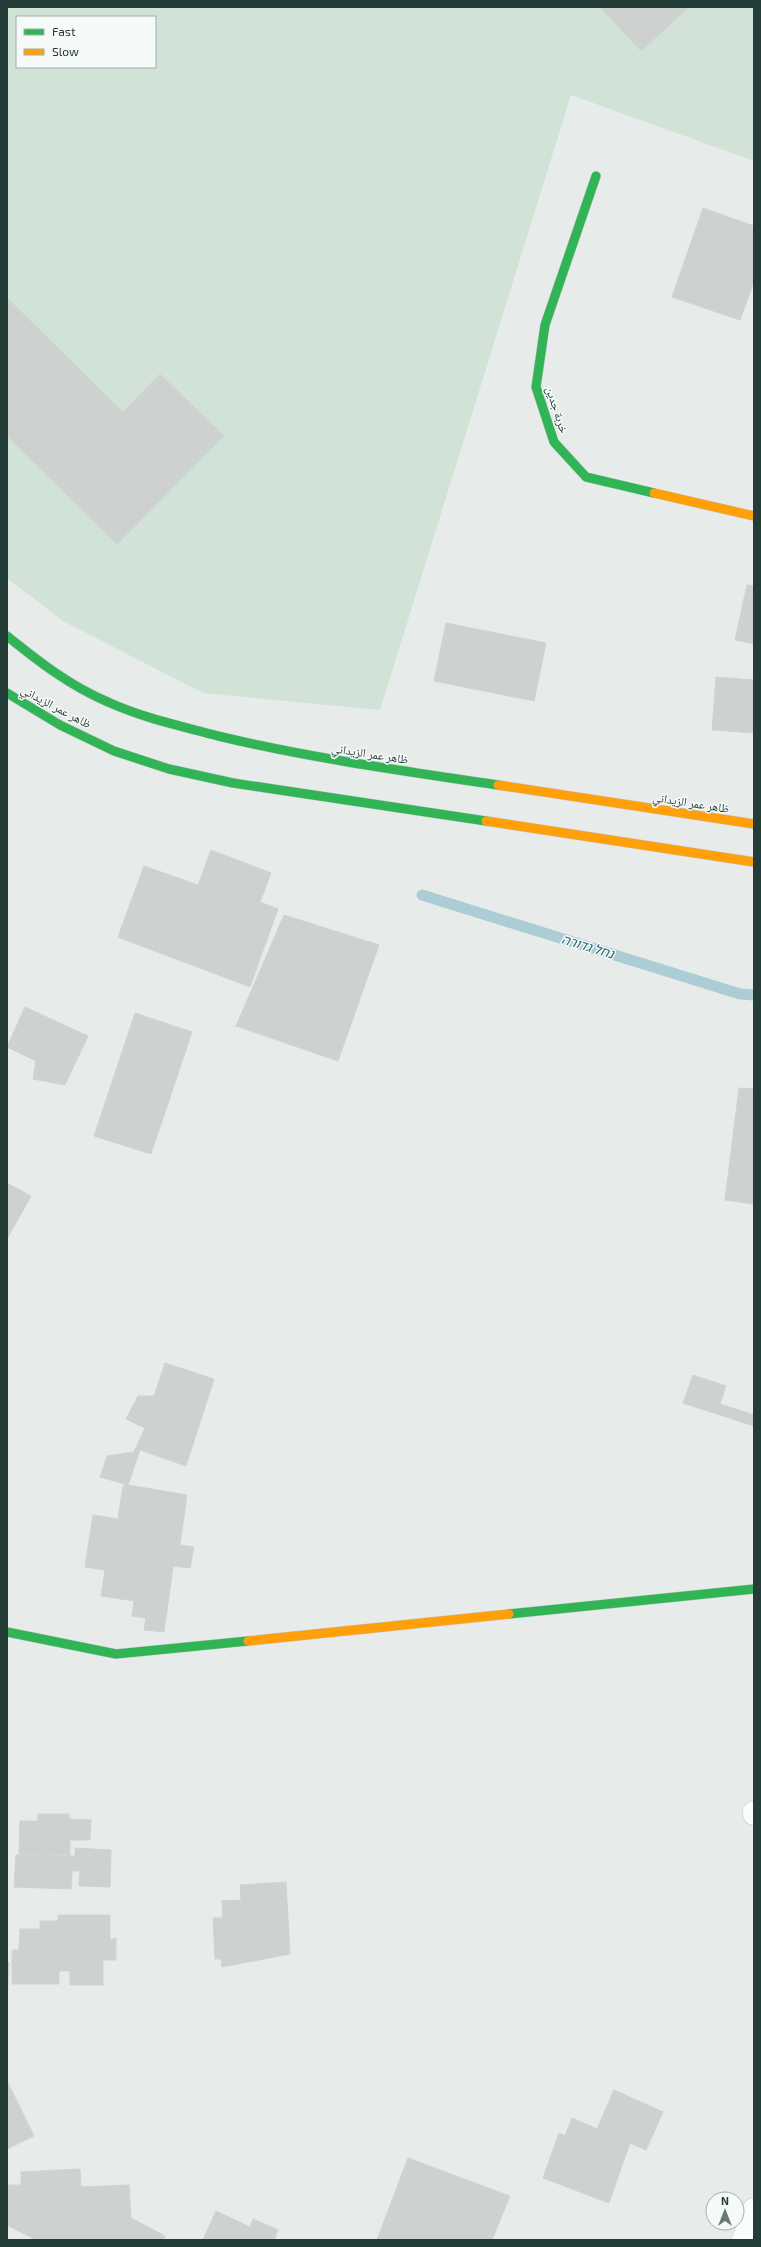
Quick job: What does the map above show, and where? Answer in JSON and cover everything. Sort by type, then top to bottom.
[{"type":"main road","name":"خربة جدين","points":[[596,176],[545,325],[536,387],[554,442],[586,476],[754,516]]},
{"type":"main road","name":"ظاهر عمر الزيداني","points":[[7,636],[51,671],[107,702],[159,721],[248,744],[342,762],[754,824]]},
{"type":"main road","name":"ظاهر عمر الزيداني","points":[[7,693],[60,725],[114,750],[169,769],[241,784],[754,862]]},
{"type":"main road","points":[[7,1632],[116,1654],[754,1589]]},
{"type":"street","points":[[743,2240],[754,2209]]},
{"type":"green space","points":[[7,7],[754,7],[754,161],[571,95],[380,710],[203,693],[63,621],[7,578]]},
{"type":"building","points":[[600,7],[689,7],[641,51]]},
{"type":"building","points":[[703,208],[754,226],[754,281],[740,320],[672,297]]},
{"type":"building","points":[[7,298],[123,412],[160,374],[224,436],[117,544],[7,436]]},
{"type":"building","points":[[747,585],[754,586],[754,644],[735,640]]},
{"type":"building","points":[[446,623],[546,643],[534,701],[434,681]]},
{"type":"building","points":[[716,677],[754,680],[754,733],[712,730]]},
{"type":"building","points":[[211,850],[271,873],[260,902],[278,909],[250,987],[118,937],[144,866],[198,885]]},
{"type":"building","points":[[284,915],[379,945],[338,1061],[236,1026]]},
{"type":"building","points":[[25,1007],[88,1036],[65,1085],[33,1079],[36,1061],[7,1047]]},
{"type":"building","points":[[135,1013],[192,1032],[151,1154],[94,1136]]},
{"type":"building","points":[[739,1088],[754,1089],[754,1204],[725,1200]]},
{"type":"building","points":[[7,1183],[31,1196],[7,1239]]},
{"type":"building","points":[[165,1363],[214,1379],[186,1466],[140,1450],[128,1485],[100,1477],[107,1456],[134,1452],[145,1428],[126,1419],[138,1396],[154,1396]]},
{"type":"building","points":[[693,1375],[726,1386],[720,1404],[754,1415],[754,1426],[683,1403]]},
{"type":"building","points":[[128,1485],[187,1495],[180,1545],[128,1537],[123,1576],[171,1582],[164,1632],[144,1630],[146,1618],[132,1616],[134,1601],[101,1596],[105,1570],[85,1567],[93,1515],[118,1519],[123,1486]]},
{"type":"building","points":[[128,1537],[194,1547],[190,1568],[173,1566],[171,1582],[123,1576]]},
{"type":"building","points":[[38,1814],[69,1814],[69,1819],[91,1820],[90,1840],[70,1840],[70,1855],[19,1854],[20,1821],[38,1821]]},
{"type":"building","points":[[75,1848],[111,1850],[110,1887],[79,1886],[80,1871],[72,1871],[71,1889],[14,1887],[16,1855],[75,1856]]},
{"type":"building","points":[[286,1882],[290,1954],[222,1967],[221,1959],[215,1959],[213,1918],[223,1918],[222,1901],[241,1900],[240,1885]]},
{"type":"building","points":[[58,1915],[110,1915],[110,1940],[116,1938],[116,1960],[103,1960],[103,1985],[70,1985],[70,1971],[59,1971],[59,1984],[12,1984],[12,1950],[19,1950],[20,1929],[40,1929],[40,1921],[58,1921]]},
{"type":"building","points":[[7,1962],[9,1962],[7,2004]]},
{"type":"building","points":[[7,2081],[34,2136],[7,2149]]},
{"type":"building","points":[[614,2090],[663,2112],[646,2150],[597,2129]]},
{"type":"building","points":[[572,2118],[630,2143],[609,2203],[543,2178],[559,2133],[565,2136]]},
{"type":"building","points":[[408,2158],[510,2196],[492,2240],[377,2240]]},
{"type":"building","points":[[80,2169],[81,2187],[129,2185],[131,2218],[165,2236],[163,2240],[36,2240],[7,2225],[7,2185],[21,2185],[21,2172]]},
{"type":"building","points":[[216,2211],[250,2227],[253,2219],[278,2230],[274,2240],[203,2240]]},
{"type":"waterway","name":"נחל גדורה","points":[[422,895],[740,994],[754,995]]},
{"type":"traffic: fast","points":[[596,176],[545,325],[536,387],[554,442],[586,477],[654,493]]},
{"type":"traffic: fast","points":[[7,636],[43,664],[94,696],[121,708],[148,717],[218,736],[287,751],[357,764],[498,785]]},
{"type":"traffic: fast","points":[[7,693],[60,725],[114,751],[169,769],[233,783],[486,821]]},
{"type":"traffic: fast","points":[[509,1614],[754,1589]]},
{"type":"traffic: fast","points":[[7,1632],[116,1654],[248,1641]]},
{"type":"traffic: slow","points":[[654,493],[754,516]]},
{"type":"traffic: slow","points":[[498,785],[754,824]]},
{"type":"traffic: slow","points":[[486,821],[754,862]]},
{"type":"traffic: slow","points":[[248,1641],[509,1614]]}]
